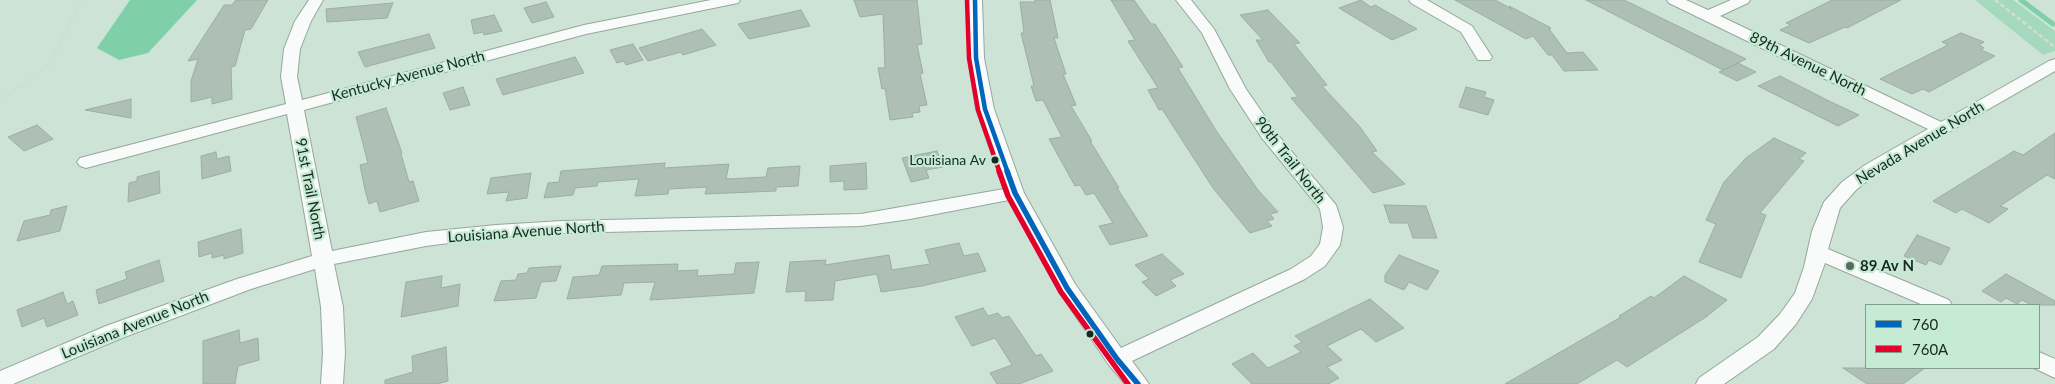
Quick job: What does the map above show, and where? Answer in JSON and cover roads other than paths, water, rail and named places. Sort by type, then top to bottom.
[{"type":"street","name":"91st Trail North","points":[[316,0],[303,21],[292,49],[289,77],[332,307],[334,353],[332,384]]},
{"type":"street","name":"Kentucky Avenue North","points":[[86,162],[584,30],[733,0]]},
{"type":"street","points":[[975,0],[976,58],[985,109],[1015,193],[1067,288],[1117,359],[1138,384]]},
{"type":"street","name":"90th Trail North","points":[[1117,359],[1298,274],[1318,261],[1330,245],[1333,226],[1329,209],[1271,138],[1238,90],[1208,32],[1184,0]]},
{"type":"street","points":[[1416,0],[1467,29],[1484,57]]},
{"type":"street","name":"89th Avenue North","points":[[1674,0],[1942,129]]},
{"type":"street","points":[[1708,16],[1743,0]]},
{"type":"street","name":"Nevada Avenue North","points":[[1708,384],[1766,343],[1788,319],[1804,294],[1818,252],[1822,231],[1832,206],[1849,186],[1871,169],[2055,64]]},
{"type":"street","name":"Louisiana Avenue North","points":[[0,380],[114,332],[197,300],[296,267],[426,239],[496,231],[861,220],[910,213],[1015,193]]},
{"type":"street","points":[[1818,252],[1940,304]]},
{"type":"street","points":[[2040,361],[2055,370]]},
{"type":"waterway","points":[[2021,0],[2053,24]]},
{"type":"place","name":"Louisiana Av","points":[[995,160]]},
{"type":"place","name":"89 Av N","points":[[1850,266]]}]
